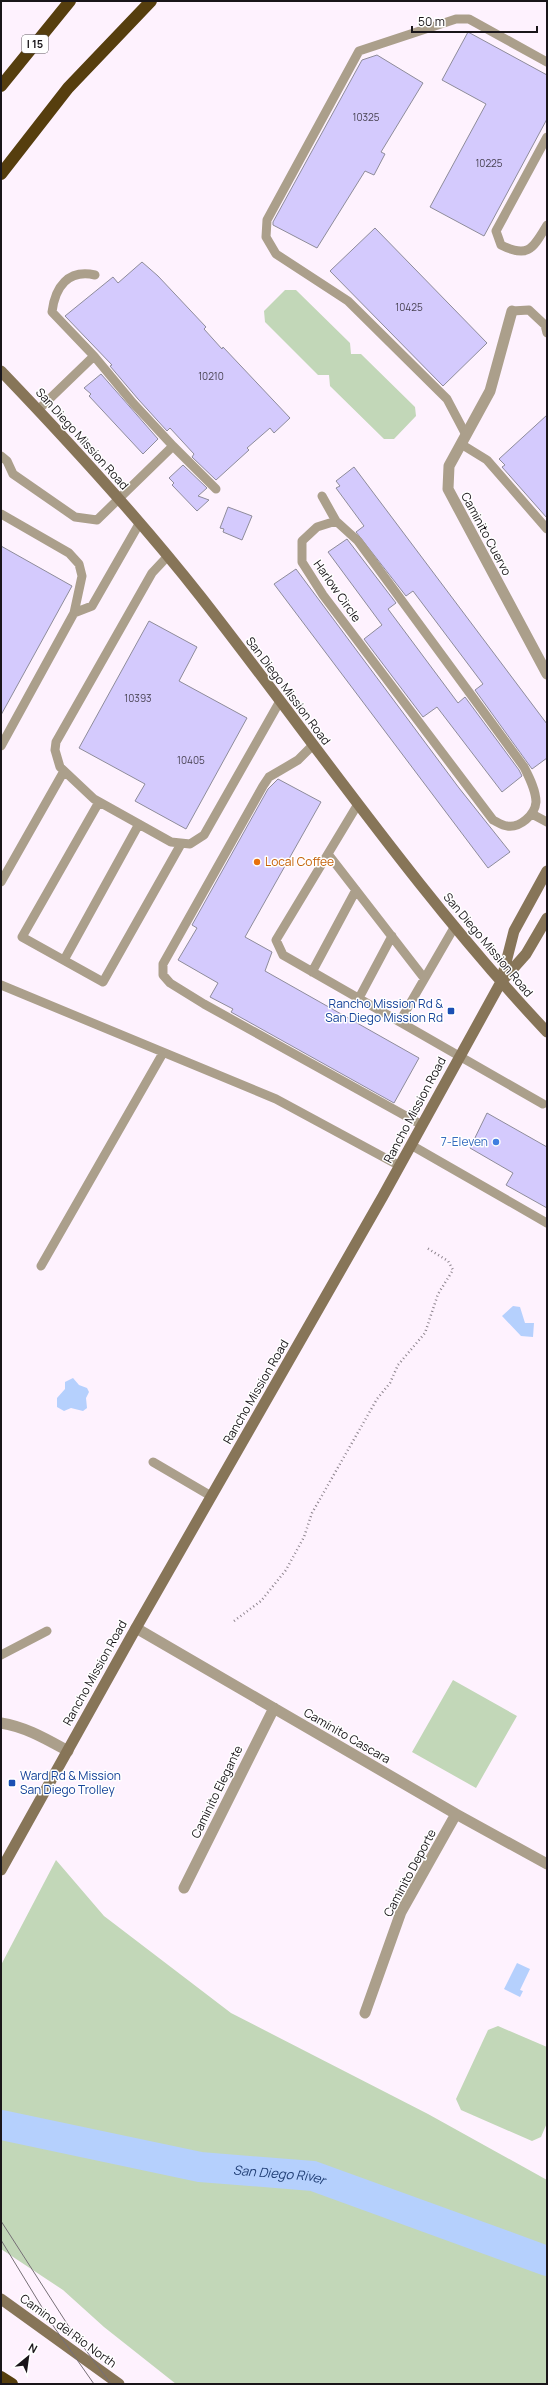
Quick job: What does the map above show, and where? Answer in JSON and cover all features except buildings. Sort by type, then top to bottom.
[{"type":"highway","name":"I 15","points":[[1,86],[70,1]]},
{"type":"highway","points":[[1,174],[68,88],[151,1]]},
{"type":"highway","points":[[1,2377],[12,2384]]},
{"type":"main road","name":"San Diego Mission Road","points":[[1,371],[118,498],[200,595],[313,746],[454,926],[547,1032]]},
{"type":"main road","name":"Rancho Mission Road","points":[[502,982],[514,931],[547,872]]},
{"type":"main road","name":"Rancho Mission Road","points":[[1,1870],[136,1628],[400,1166],[460,1055],[502,982],[526,954],[547,918]]},
{"type":"main road","name":"Camino del Rio North","points":[[1,2299],[119,2384]]},
{"type":"street","name":"Caminito Cuervo","points":[[512,311],[490,391],[448,466],[448,489],[547,674]]},
{"type":"street","name":"Caminito Cascara","points":[[136,1628],[456,1814],[547,1864]]},
{"type":"street","name":"Caminito Elegante","points":[[184,1888],[274,1708]]},
{"type":"street","points":[[1,1723],[16,1725],[34,1732],[68,1751]]},
{"type":"street","name":"Caminito Deporte","points":[[365,2013],[401,1912],[456,1814]]},
{"type":"lane","points":[[547,62],[469,19],[456,18],[359,51],[267,220],[266,236],[276,254],[348,301],[447,399],[463,440],[488,460],[547,529]]},
{"type":"lane","points":[[547,137],[496,231],[501,246],[515,252],[526,252],[534,246],[547,225]]},
{"type":"lane","points":[[95,275],[87,273],[69,277],[59,286],[54,299],[52,312],[94,356],[133,403],[216,489]]},
{"type":"lane","points":[[512,311],[529,310],[545,325],[547,333]]},
{"type":"lane","points":[[38,410],[94,356]]},
{"type":"lane","points":[[1,456],[7,461],[13,474],[75,517],[97,520],[173,446]]},
{"type":"lane","points":[[322,496],[336,521],[358,540],[524,767],[532,783],[536,803],[532,814],[547,822]]},
{"type":"lane","points":[[1,514],[69,553],[79,564],[82,576],[74,613],[1,746]]},
{"type":"lane","name":"Harlow Circle","points":[[336,521],[317,527],[302,541],[302,562],[323,595],[493,820],[508,827],[522,823],[532,814]]},
{"type":"lane","points":[[74,613],[92,606],[140,524]]},
{"type":"lane","points":[[167,557],[152,573],[56,742],[56,758],[64,771],[99,802],[171,842],[190,844],[204,835],[280,701]]},
{"type":"lane","points":[[313,746],[298,760],[269,777],[263,786],[163,964],[163,975],[170,983],[198,1000],[422,1125]]},
{"type":"lane","points":[[1,882],[64,771]]},
{"type":"lane","points":[[99,802],[22,937],[103,982],[181,844]]},
{"type":"lane","points":[[358,804],[276,940],[283,955],[546,1104]]},
{"type":"lane","points":[[64,960],[139,824]]},
{"type":"lane","points":[[328,854],[424,978]]},
{"type":"lane","points":[[312,972],[356,890]]},
{"type":"lane","points":[[400,1021],[454,926]]},
{"type":"lane","points":[[358,998],[392,936]]},
{"type":"lane","points":[[1,985],[163,1054],[276,1099],[400,1166]]},
{"type":"lane","points":[[41,1266],[163,1054]]},
{"type":"lane","points":[[411,1145],[547,1222]]},
{"type":"lane","points":[[153,1462],[211,1496]]},
{"type":"lane","points":[[1,1655],[47,1631]]},
{"type":"path","points":[[234,1622],[261,1601],[286,1570],[304,1537],[312,1513],[377,1399],[390,1383],[398,1364],[425,1333],[438,1294],[453,1270],[448,1261],[427,1248]]},
{"type":"green space","points":[[285,290],[296,290],[350,343],[351,354],[361,354],[415,407],[416,416],[394,439],[384,439],[330,386],[329,375],[318,375],[265,322],[264,311]]},
{"type":"green space","points":[[453,1680],[517,1716],[476,1788],[412,1752]]},
{"type":"green space","points":[[56,1860],[104,1916],[231,2013],[428,2114],[547,2180],[547,2384],[176,2384],[104,2327],[63,2290],[1,2249],[1,1965]]},
{"type":"green space","points":[[498,2026],[547,2047],[547,2123],[541,2137],[532,2141],[461,2110],[456,2099],[488,2030]]},
{"type":"water","points":[[513,1306],[520,1307],[525,1323],[534,1323],[533,1337],[521,1336],[502,1316]]},
{"type":"water","points":[[73,1378],[79,1385],[87,1388],[89,1392],[86,1398],[87,1408],[83,1411],[71,1408],[64,1411],[57,1407],[57,1398],[65,1389],[65,1382]]},
{"type":"water","points":[[517,1963],[530,1969],[520,1990],[523,1991],[520,1997],[504,1989]]},
{"type":"waterway","name":"San Diego River","points":[[1,2125],[200,2167],[313,2176],[547,2261]]},
{"type":"tram line","points":[[1,2221],[73,2333],[111,2384]]},
{"type":"tram line","points":[[1,2240],[54,2327],[94,2384]]},
{"type":"place","name":"Local Coffee","points":[[257,862]]},
{"type":"place","name":"Rancho Mission Rd & San Diego Mission Rd","points":[[451,1011]]},
{"type":"place","name":"7-Eleven","points":[[496,1142]]},
{"type":"place","name":"Ward Rd & Mission San Diego Trolley","points":[[12,1783]]}]
